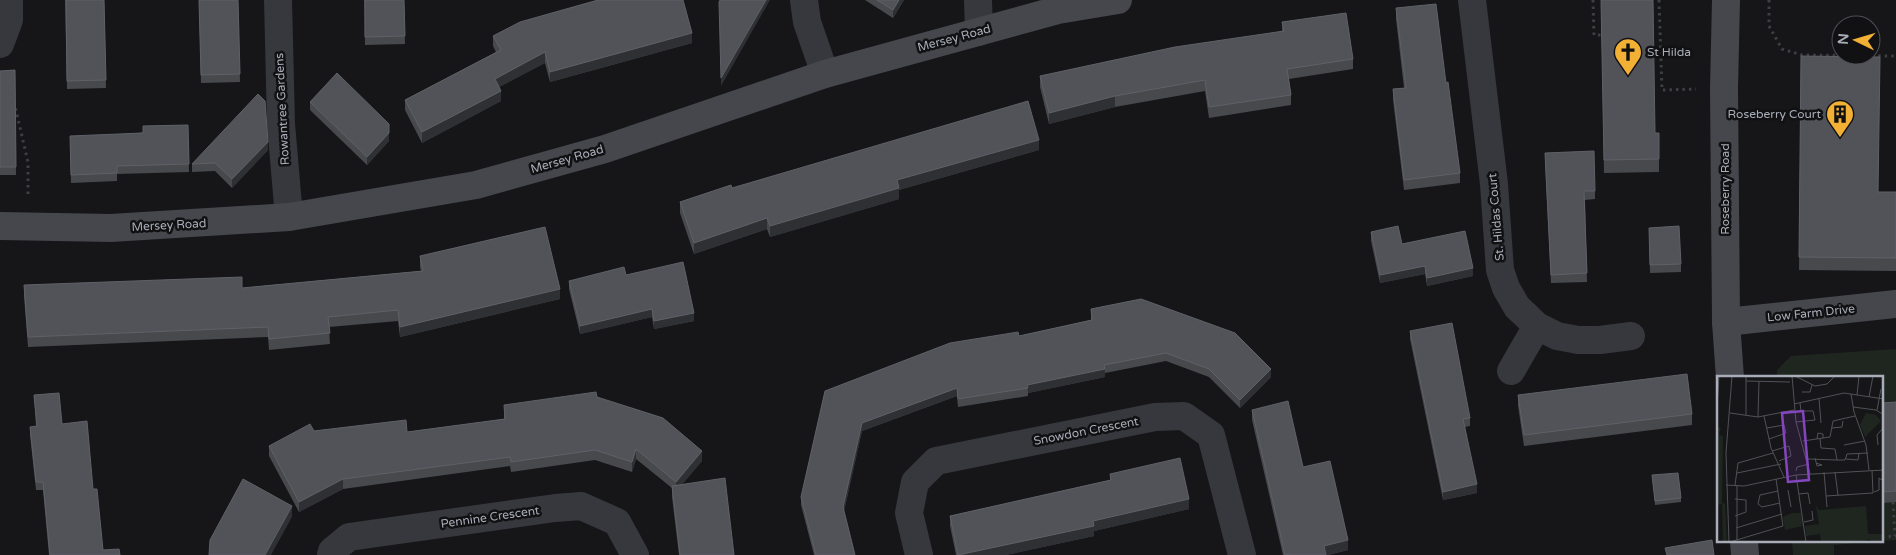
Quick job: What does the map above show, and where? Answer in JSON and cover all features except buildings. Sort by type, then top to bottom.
[{"type":"street","points":[[0,44],[9,20],[9,0]]},
{"type":"street","name":"Rowantree Gardens","points":[[278,0],[282,124],[289,218]]},
{"type":"street","points":[[804,0],[808,22],[825,74]]},
{"type":"street","points":[[978,0],[979,32]]},
{"type":"street","name":"Mersey Road","points":[[13,227],[111,228],[289,218],[476,185],[605,149],[825,74],[1058,10],[1118,0]]},
{"type":"street","name":"St. Hildas Court","points":[[1472,0],[1494,184],[1500,270],[1506,288],[1517,307],[1537,326],[1557,336],[1578,340],[1600,340],[1631,336]]},
{"type":"street","name":"Roseberry Road","points":[[1726,0],[1724,88],[1726,322],[1730,376]]},
{"type":"street","name":"Low Farm Drive","points":[[1726,322],[1896,304]]},
{"type":"street","points":[[1511,371],[1537,326]]},
{"type":"street","name":"Snowdon Crescent","points":[[919,555],[909,513],[915,482],[936,461],[1155,417],[1184,416],[1211,435],[1242,555]]},
{"type":"street","name":"Pennine Crescent","points":[[331,555],[332,551],[349,537],[580,506],[617,522],[635,555]]},
{"type":"street","points":[[1744,542],[1745,555]]},
{"type":"path","points":[[1593,0],[1594,35],[1601,35]]},
{"type":"path","points":[[1658,0],[1662,90],[1724,88]]},
{"type":"path","points":[[1769,0],[1769,26],[1782,49],[1802,55],[1896,56]]},
{"type":"path","points":[[12,93],[28,162],[29,188],[13,227]]},
{"type":"path","points":[[1893,502],[1895,536]]},
{"type":"shaded area","points":[[1896,349],[1896,540],[1884,541],[1884,376],[1777,376],[1777,370],[1791,356]]},
{"type":"shaded area","points":[[1792,542],[1866,542],[1834,545],[1834,555],[1793,555]]},
{"type":"place","name":"St Hilda","points":[[1628,76]]},
{"type":"place","name":"Roseberry Court","points":[[1840,138]]}]
